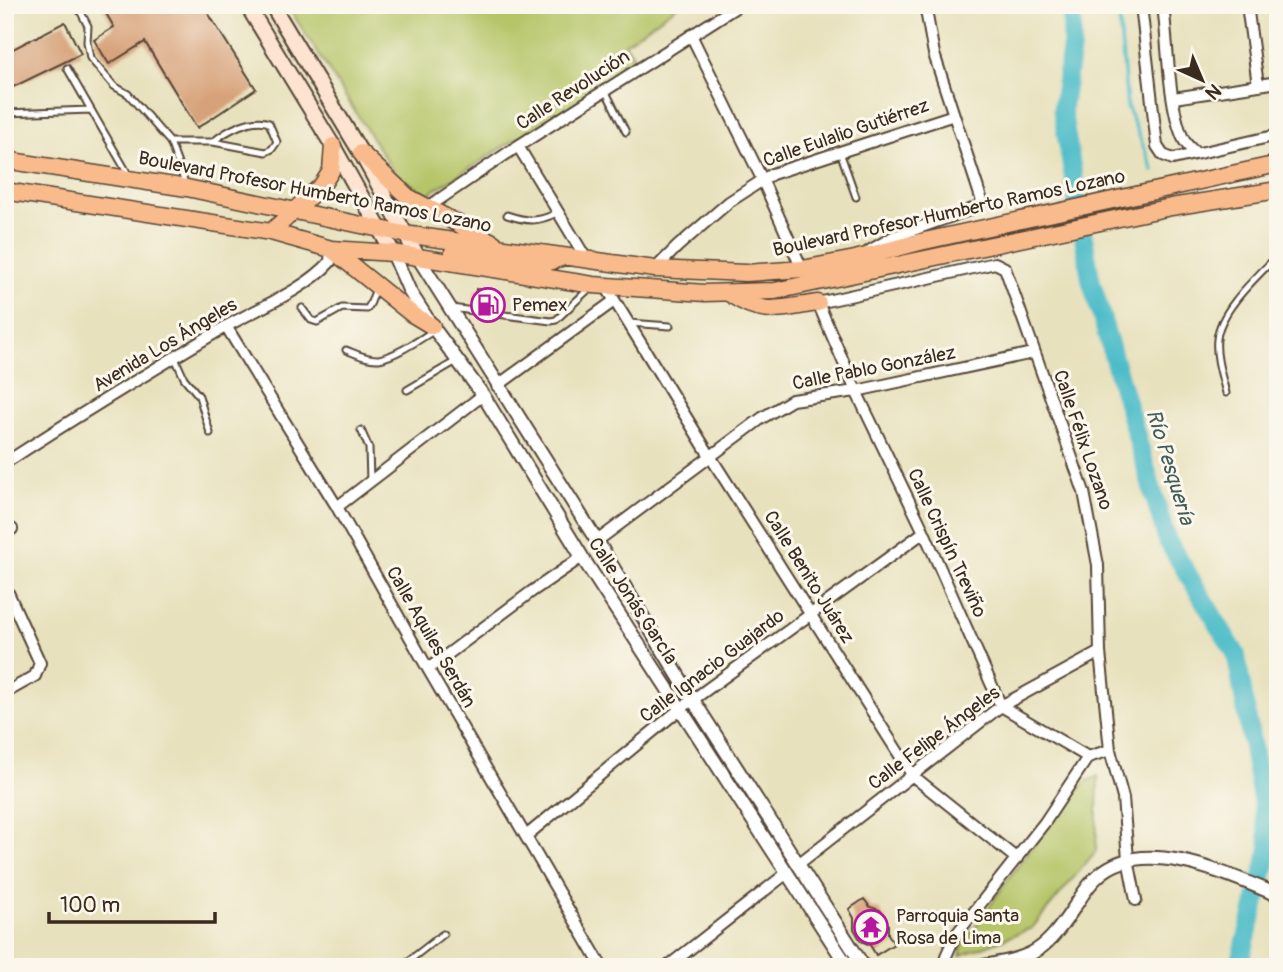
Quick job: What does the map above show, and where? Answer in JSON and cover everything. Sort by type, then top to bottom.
[{"type":"main road","points":[[247,5],[333,146],[393,253]]},
{"type":"main road","points":[[272,5],[361,153],[404,234],[426,259],[449,251],[537,266],[564,257]]},
{"type":"main road","points":[[271,232],[327,178],[333,162],[333,146]]},
{"type":"main road","points":[[361,153],[394,186],[428,208],[506,249]]},
{"type":"main road","name":"Boulevard Profesor Humberto Ramos Lozano","points":[[5,160],[187,188],[404,234],[655,269],[736,273],[802,269],[855,259],[920,242],[1278,164]]},
{"type":"main road","name":"Boulevard Profesor Humberto Ramos Lozano","points":[[5,191],[271,232],[331,249],[393,253],[606,289],[730,294],[775,291],[1171,207],[1278,190]]},
{"type":"main road","points":[[331,249],[433,328]]},
{"type":"main road","points":[[606,289],[638,282],[655,269]]},
{"type":"main road","points":[[730,294],[757,309],[818,303]]},
{"type":"street","name":"Calle Revolución","points":[[428,208],[518,146],[739,5]]},
{"type":"street","points":[[855,259],[893,237],[978,207],[982,201],[934,54],[925,5]]},
{"type":"street","points":[[1141,5],[1157,146],[1163,155],[1173,159],[1278,135]]},
{"type":"street","points":[[1163,5],[1174,98],[1182,136],[1196,153]]},
{"type":"street","points":[[1247,5],[1258,85]]},
{"type":"street","points":[[691,35],[802,269]]},
{"type":"street","points":[[1174,98],[1278,82]]},
{"type":"street","name":"Calle Eulalio Gutiérrez","points":[[655,269],[698,228],[762,180],[954,115]]},
{"type":"street","points":[[518,146],[587,260]]},
{"type":"street","name":"Avenida Los Ángeles","points":[[5,463],[226,326],[281,297],[324,270],[330,262],[331,249]]},
{"type":"street","name":"Calle Jonás García","points":[[393,253],[410,292],[483,395],[582,557],[680,709],[864,967]]},
{"type":"street","name":"Calle Jonás García","points":[[426,259],[450,308],[597,541],[848,967]]},
{"type":"street","name":"Calle Félix Lozano","points":[[818,303],[995,263],[1003,266],[1007,272],[1089,513],[1098,565],[1100,652],[1110,750],[1119,775],[1123,798],[1128,859],[1136,900]]},
{"type":"street","points":[[497,386],[606,289]]},
{"type":"street","name":"Calle Benito Juárez","points":[[606,289],[913,776],[1017,859]]},
{"type":"street","name":"Calle Crispín Treviño","points":[[818,303],[1001,706]]},
{"type":"street","name":"Calle Aquiles Serdán","points":[[226,326],[337,507],[602,967]]},
{"type":"street","name":"Calle Pablo González","points":[[597,541],[709,456],[792,400],[856,391],[1033,353]]},
{"type":"street","points":[[337,507],[483,395]]},
{"type":"street","name":"Calle Ignacio Guajardo","points":[[526,836],[680,709],[924,532]]},
{"type":"street","points":[[428,669],[582,557]]},
{"type":"street","points":[[5,586],[40,663],[35,676],[5,693]]},
{"type":"street","name":"Calle Felipe Ángeles","points":[[667,967],[1001,706],[1100,652]]},
{"type":"street","points":[[1001,706],[1088,757]]},
{"type":"street","points":[[945,967],[946,956],[955,936],[1058,805],[1088,757],[1110,750]]},
{"type":"street","points":[[977,967],[1028,962],[1047,944],[1101,873],[1128,859],[1173,860],[1212,868],[1278,895]]},
{"type":"lane","points":[[77,5],[88,26],[90,58],[114,86],[128,94],[170,142],[187,188]]},
{"type":"lane","points":[[67,68],[131,179]]},
{"type":"lane","points":[[605,90],[626,132]]},
{"type":"lane","points":[[5,113],[92,110]]},
{"type":"lane","points":[[170,142],[213,142],[265,152],[272,149],[277,142],[269,123],[259,121],[229,130],[213,142]]},
{"type":"lane","points":[[840,152],[856,197]]},
{"type":"lane","points":[[507,215],[523,221],[538,222],[557,212]]},
{"type":"lane","points":[[1226,393],[1217,349],[1219,329],[1236,301],[1278,255]]},
{"type":"lane","points":[[302,308],[311,320],[317,322],[342,308],[367,309],[373,302],[377,287]]},
{"type":"lane","points":[[450,308],[551,321],[606,289]]},
{"type":"lane","points":[[629,323],[670,326]]},
{"type":"lane","points":[[346,350],[379,359],[411,345],[433,328]]},
{"type":"lane","points":[[175,358],[184,378],[199,396],[210,433]]},
{"type":"lane","points":[[407,390],[458,360]]},
{"type":"lane","points":[[361,430],[369,448],[370,482]]},
{"type":"lane","points":[[401,967],[443,934]]},
{"type":"green space","points":[[287,5],[679,5],[625,43],[638,63],[428,194],[395,174]]},
{"type":"green space","points":[[1098,776],[1096,851],[1032,928],[960,956],[962,946],[1021,861],[1085,782]]},
{"type":"building","points":[[101,5],[203,5],[256,89],[197,128],[145,42],[109,64],[94,40],[114,27]]},
{"type":"building","points":[[65,22],[81,54],[5,91],[5,53]]},
{"type":"building","points":[[476,289],[495,292],[493,305],[502,306],[502,309],[474,304]]},
{"type":"building","name":"Parroquia Santa Rosa de Lima","points":[[864,899],[870,907],[880,910],[894,944],[876,955],[870,945],[861,941],[854,929],[854,918],[849,909]]},
{"type":"waterway","name":"Río Pesquería","points":[[1072,5],[1072,44],[1062,110],[1091,281],[1167,540],[1236,654],[1270,847],[1239,967]]},
{"type":"waterway","points":[[1118,5],[1127,106],[1153,170]]},
{"type":"place","name":"Pemex","points":[[488,305]]},
{"type":"place","name":"Parroquia Santa Rosa de Lima","points":[[871,927]]}]
